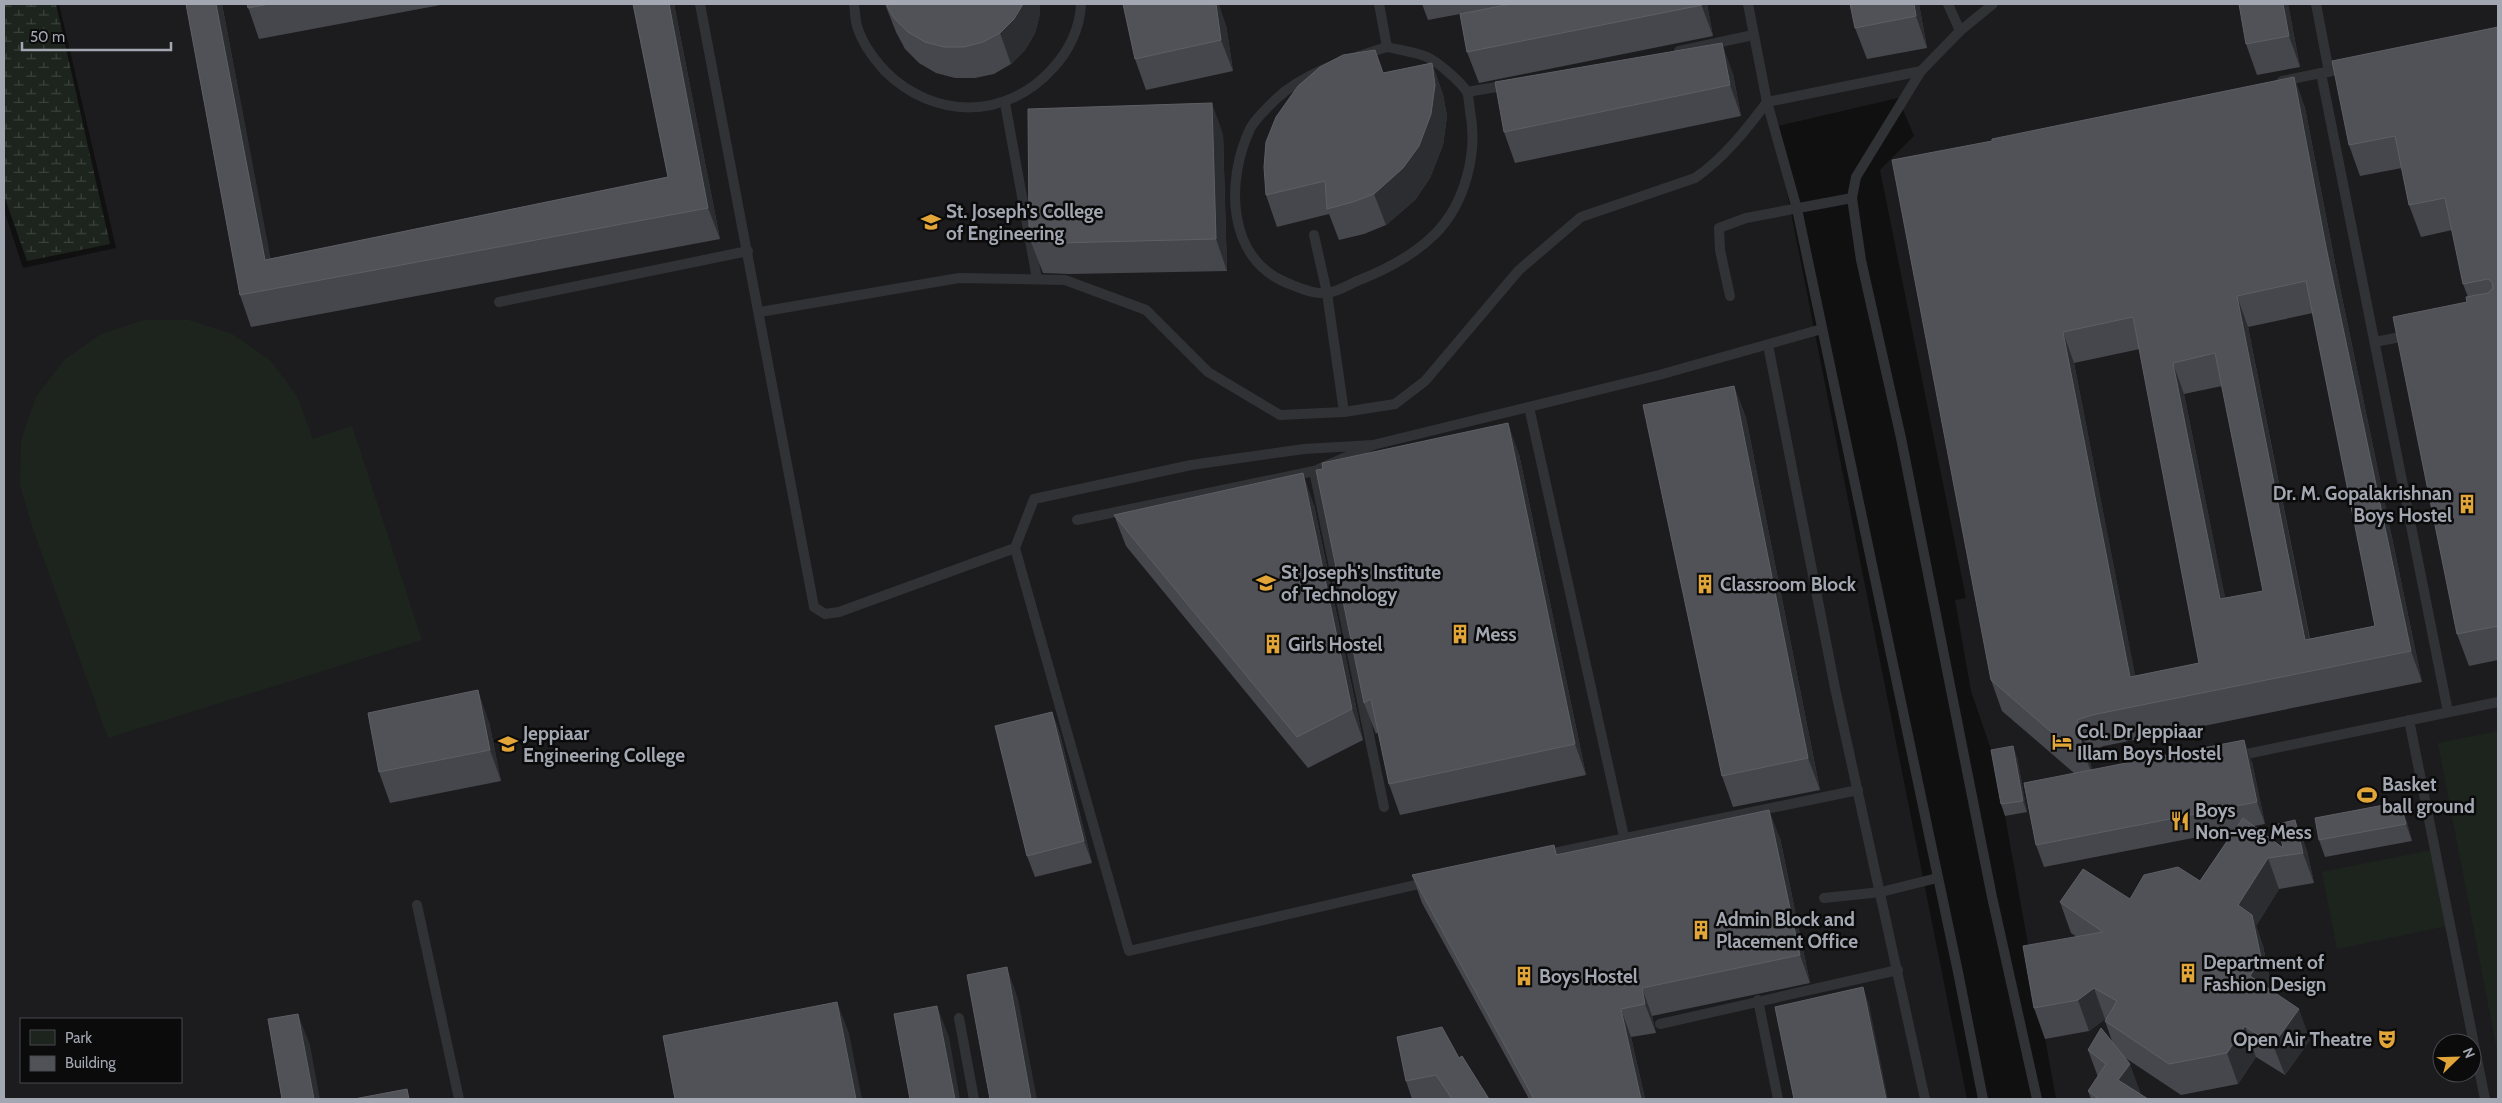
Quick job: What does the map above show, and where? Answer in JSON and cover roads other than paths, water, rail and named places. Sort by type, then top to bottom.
[{"type":"lane","points":[[700,4],[760,312],[814,607],[824,614],[839,612],[1015,548]]},
{"type":"lane","points":[[854,4],[858,27],[874,60],[900,86],[932,103],[969,108],[1005,102],[1040,84],[1066,54],[1081,17],[1082,4]]},
{"type":"lane","points":[[1380,4],[1387,46]]},
{"type":"lane","points":[[1748,4],[1767,102],[1797,209],[1958,972],[1982,1099]]},
{"type":"lane","points":[[1948,4],[1960,31]]},
{"type":"lane","points":[[1993,4],[1960,31],[1921,71],[1856,177],[1852,198],[1861,260],[1901,438],[1992,897],[2037,1099]]},
{"type":"lane","points":[[2316,4],[2325,73],[2375,342],[2448,712]]},
{"type":"lane","points":[[1672,52],[1753,35]]},
{"type":"lane","points":[[1387,46],[1428,57],[1446,70],[1467,92],[1474,131],[1469,170],[1454,208],[1436,233],[1382,271],[1327,293],[1304,290],[1274,278],[1250,252],[1238,230],[1234,190],[1240,155],[1251,126],[1277,99],[1308,76],[1387,46]]},
{"type":"lane","points":[[2273,83],[2357,66]]},
{"type":"lane","points":[[760,312],[959,278],[1065,280],[1146,310],[1208,372],[1280,415],[1344,412],[1395,404],[1425,381],[1519,270],[1581,217],[1695,178],[1704,172],[1748,127],[1767,102],[1921,71]]},
{"type":"lane","points":[[1467,92],[1520,83]]},
{"type":"lane","points":[[1005,102],[1037,279]]},
{"type":"lane","points":[[1730,296],[1720,250],[1719,228],[1746,218],[1852,198]]},
{"type":"lane","points":[[1314,235],[1327,293],[1344,412]]},
{"type":"lane","points":[[500,302],[748,251]]},
{"type":"lane","points":[[1440,879],[1129,951],[1015,548],[1034,499],[1191,465],[1304,449],[1373,444],[1659,375],[1822,330]]},
{"type":"lane","points":[[2375,342],[2422,332]]},
{"type":"lane","points":[[1768,345],[1835,688],[1925,1099]]},
{"type":"lane","points":[[1529,407],[1624,837]]},
{"type":"lane","points":[[1077,520],[1314,471],[1373,444]]},
{"type":"lane","points":[[1314,471],[1384,807]]},
{"type":"lane","points":[[2225,759],[2498,702]]},
{"type":"lane","points":[[2409,720],[2485,1099]]},
{"type":"lane","points":[[1536,857],[1624,837],[1858,790]]},
{"type":"lane","points":[[1824,898],[1881,892],[1937,878]]},
{"type":"lane","points":[[416,905],[459,1099]]},
{"type":"lane","points":[[1660,1024],[1758,1000],[1898,970]]},
{"type":"lane","points":[[1758,1000],[1778,1099]]},
{"type":"lane","points":[[958,1018],[974,1099]]},
{"type":"place","name":"St. Joseph's College of Engineering","points":[[931,222]]},
{"type":"place","name":"Dr. M. Gopalakrishnan Boys Hostel","points":[[2467,504]]},
{"type":"place","name":"St Joseph's Institute of Technology","points":[[1266,583]]},
{"type":"place","name":"Classroom Block","points":[[1705,584]]},
{"type":"place","name":"Mess","points":[[1460,634]]},
{"type":"place","name":"Girls Hostel","points":[[1273,644]]},
{"type":"place","name":"Col. Dr Jeppiaar Illam Boys Hostel","points":[[2062,742]]},
{"type":"place","name":"Jeppiaar Engineering College","points":[[508,744]]},
{"type":"place","name":"Basket ball ground","points":[[2367,795]]},
{"type":"place","name":"Boys Non-veg Mess","points":[[2180,821]]},
{"type":"place","name":"Admin Block and Placement Office","points":[[1701,930]]},
{"type":"place","name":"Department of Fashion Design","points":[[2188,973]]},
{"type":"place","name":"Boys Hostel","points":[[1524,976]]},
{"type":"place","name":"Open Air Theatre","points":[[2387,1039]]}]
